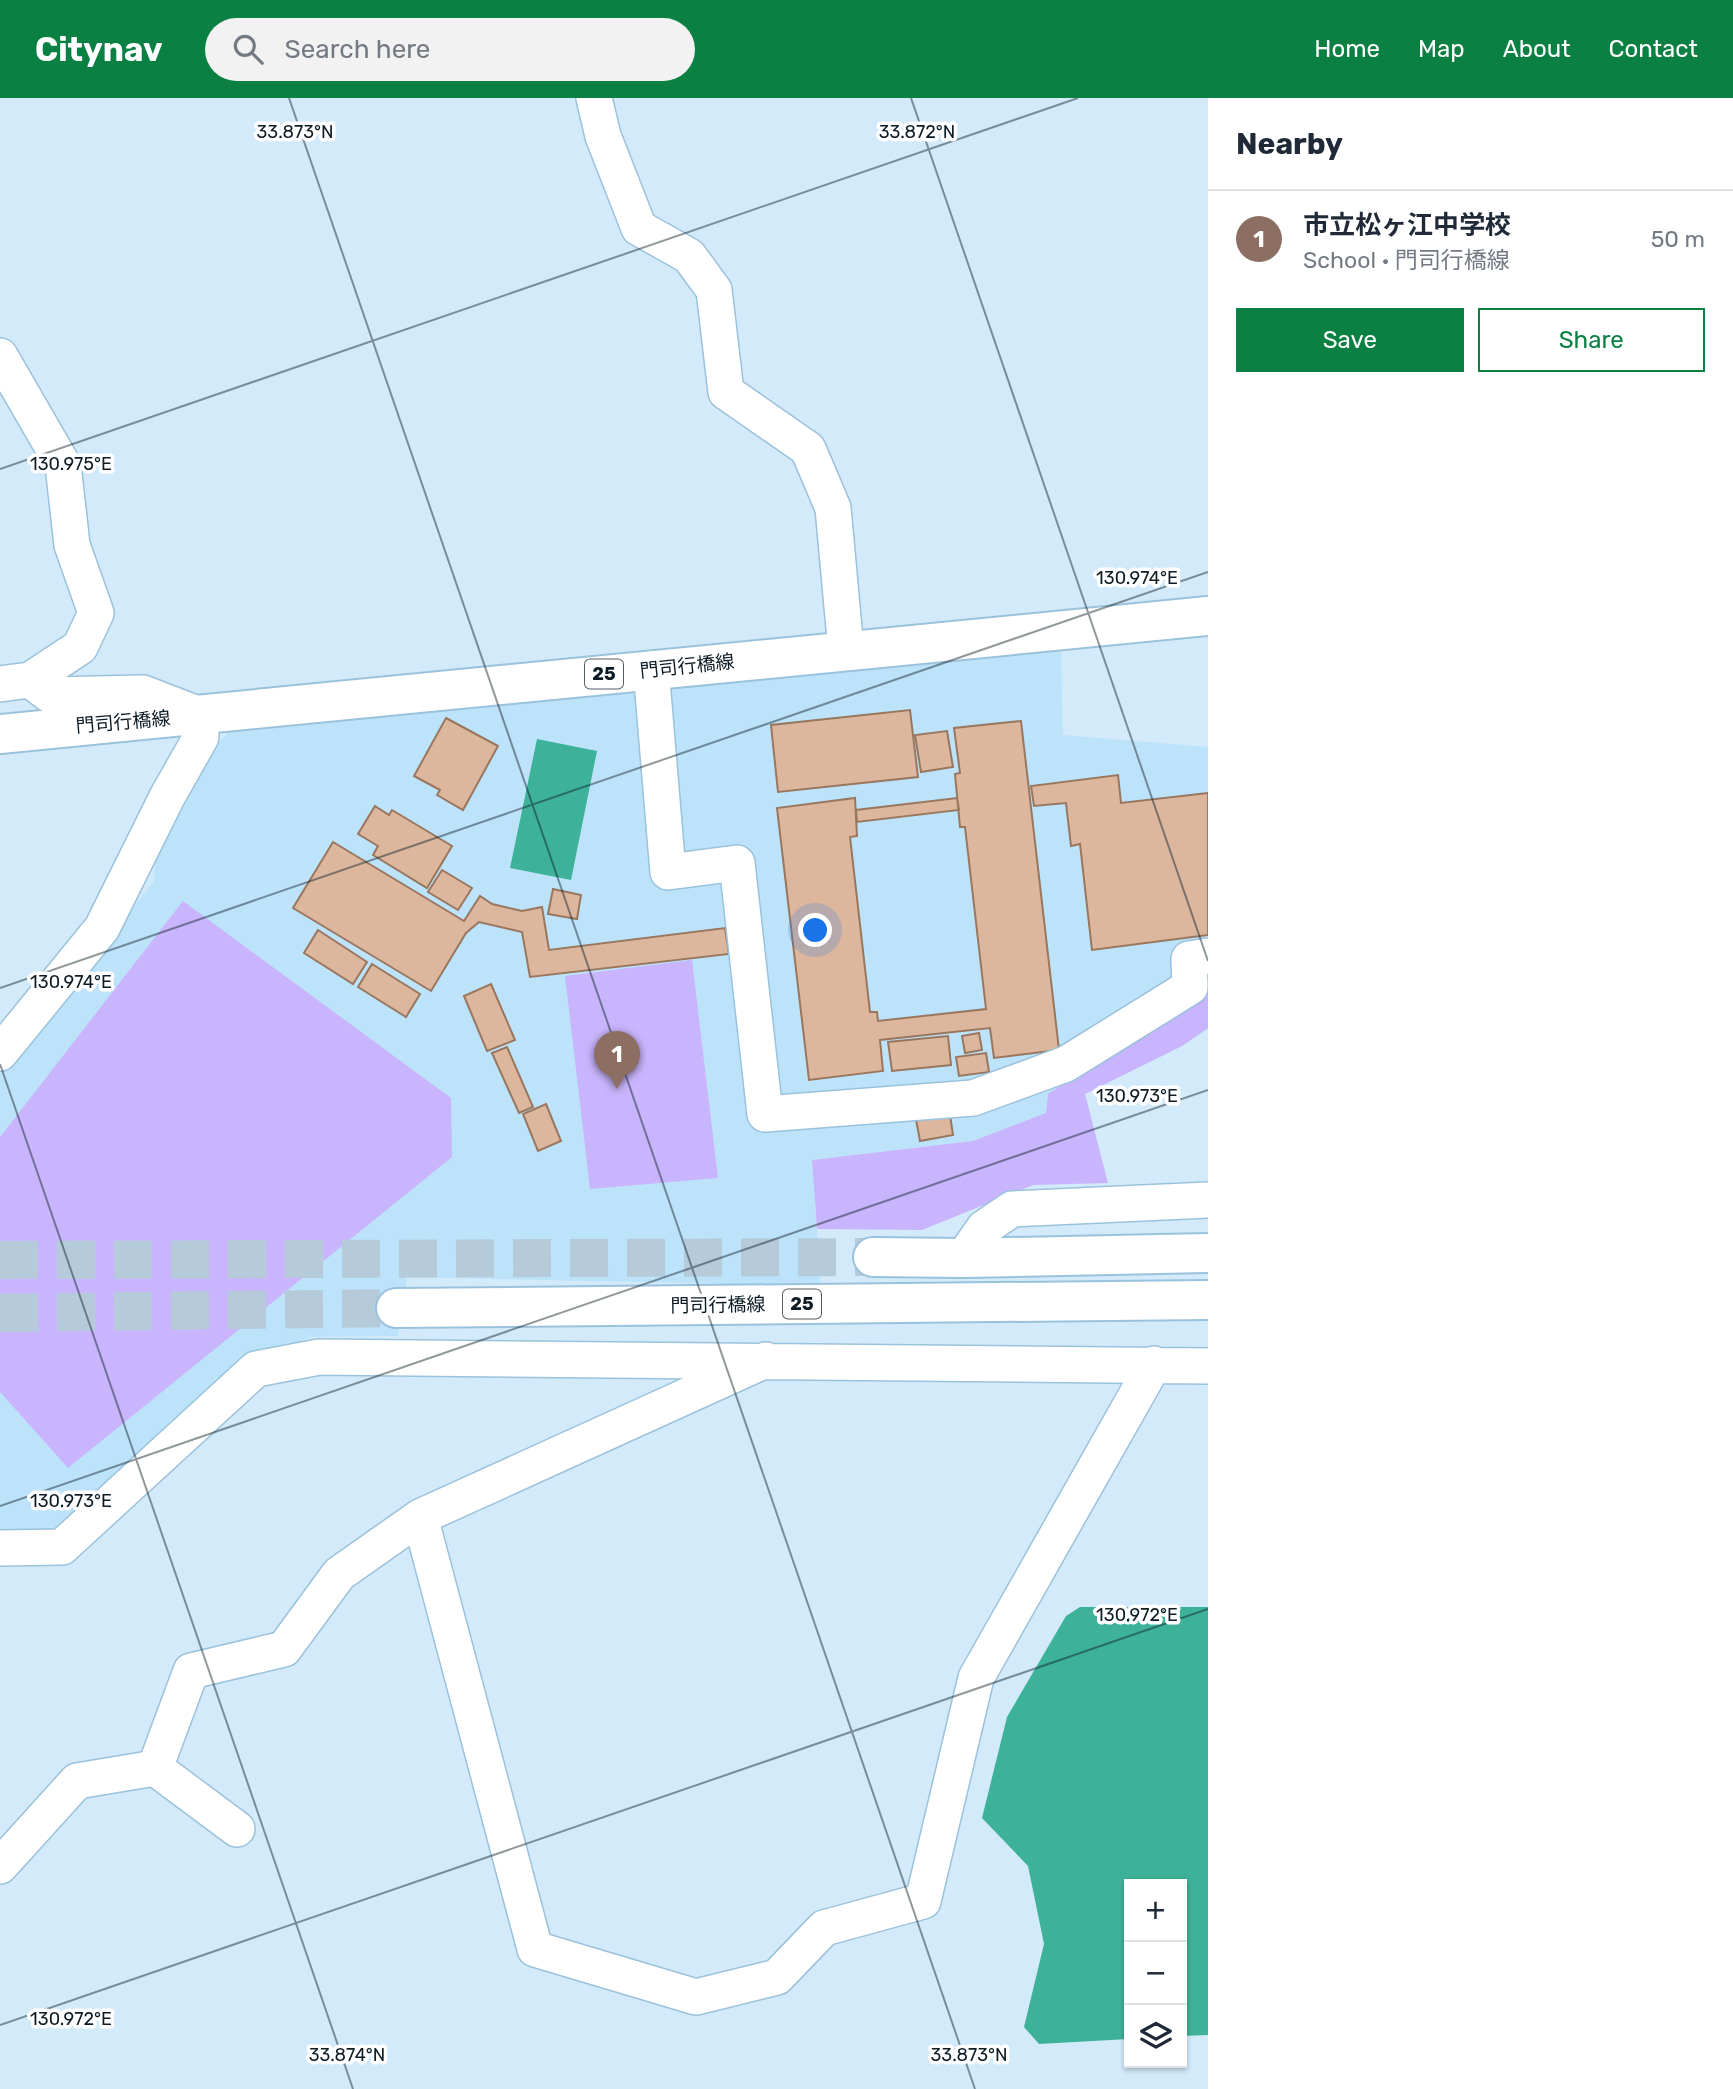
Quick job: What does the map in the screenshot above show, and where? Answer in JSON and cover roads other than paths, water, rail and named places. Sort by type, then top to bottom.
[{"type":"main road","name":"門司行橋線","points":[[0,734],[1208,616]]},
{"type":"main road","points":[[873,1257],[1208,1253]]},
{"type":"main road","name":"門司行橋線","points":[[396,1308],[1208,1300]]},
{"type":"street","points":[[594,98],[603,136],[639,228],[689,256],[713,290],[726,392],[808,449],[833,508],[846,650]]},
{"type":"street","points":[[0,356],[63,465],[72,545],[96,613],[80,647],[15,682]]},
{"type":"street","points":[[651,669],[668,872],[737,863],[765,1114],[973,1098],[1066,1063],[1190,987],[1189,959],[1208,956]]},
{"type":"street","points":[[0,1053],[102,928],[167,797],[201,737],[200,715],[143,693],[50,695],[15,682]]},
{"type":"street","points":[[963,1258],[984,1228],[1012,1209],[1208,1200]]},
{"type":"street","points":[[0,1548],[62,1547],[256,1369],[319,1357],[1208,1366]]},
{"type":"street","points":[[155,1768],[191,1671],[284,1649],[339,1574],[420,1517],[765,1360]]},
{"type":"street","points":[[420,1517],[535,1949],[696,1997],[777,1977],[824,1928],[923,1901],[976,1678],[1154,1364]]},
{"type":"street","points":[[0,1866],[78,1782],[155,1768],[237,1829]]},
{"type":"tunnel","points":[[0,1260],[873,1257]]},
{"type":"tunnel","points":[[0,1313],[396,1308]]},
{"type":"place","name":"市立松ヶ江中学校","points":[[617,1089]]}]
